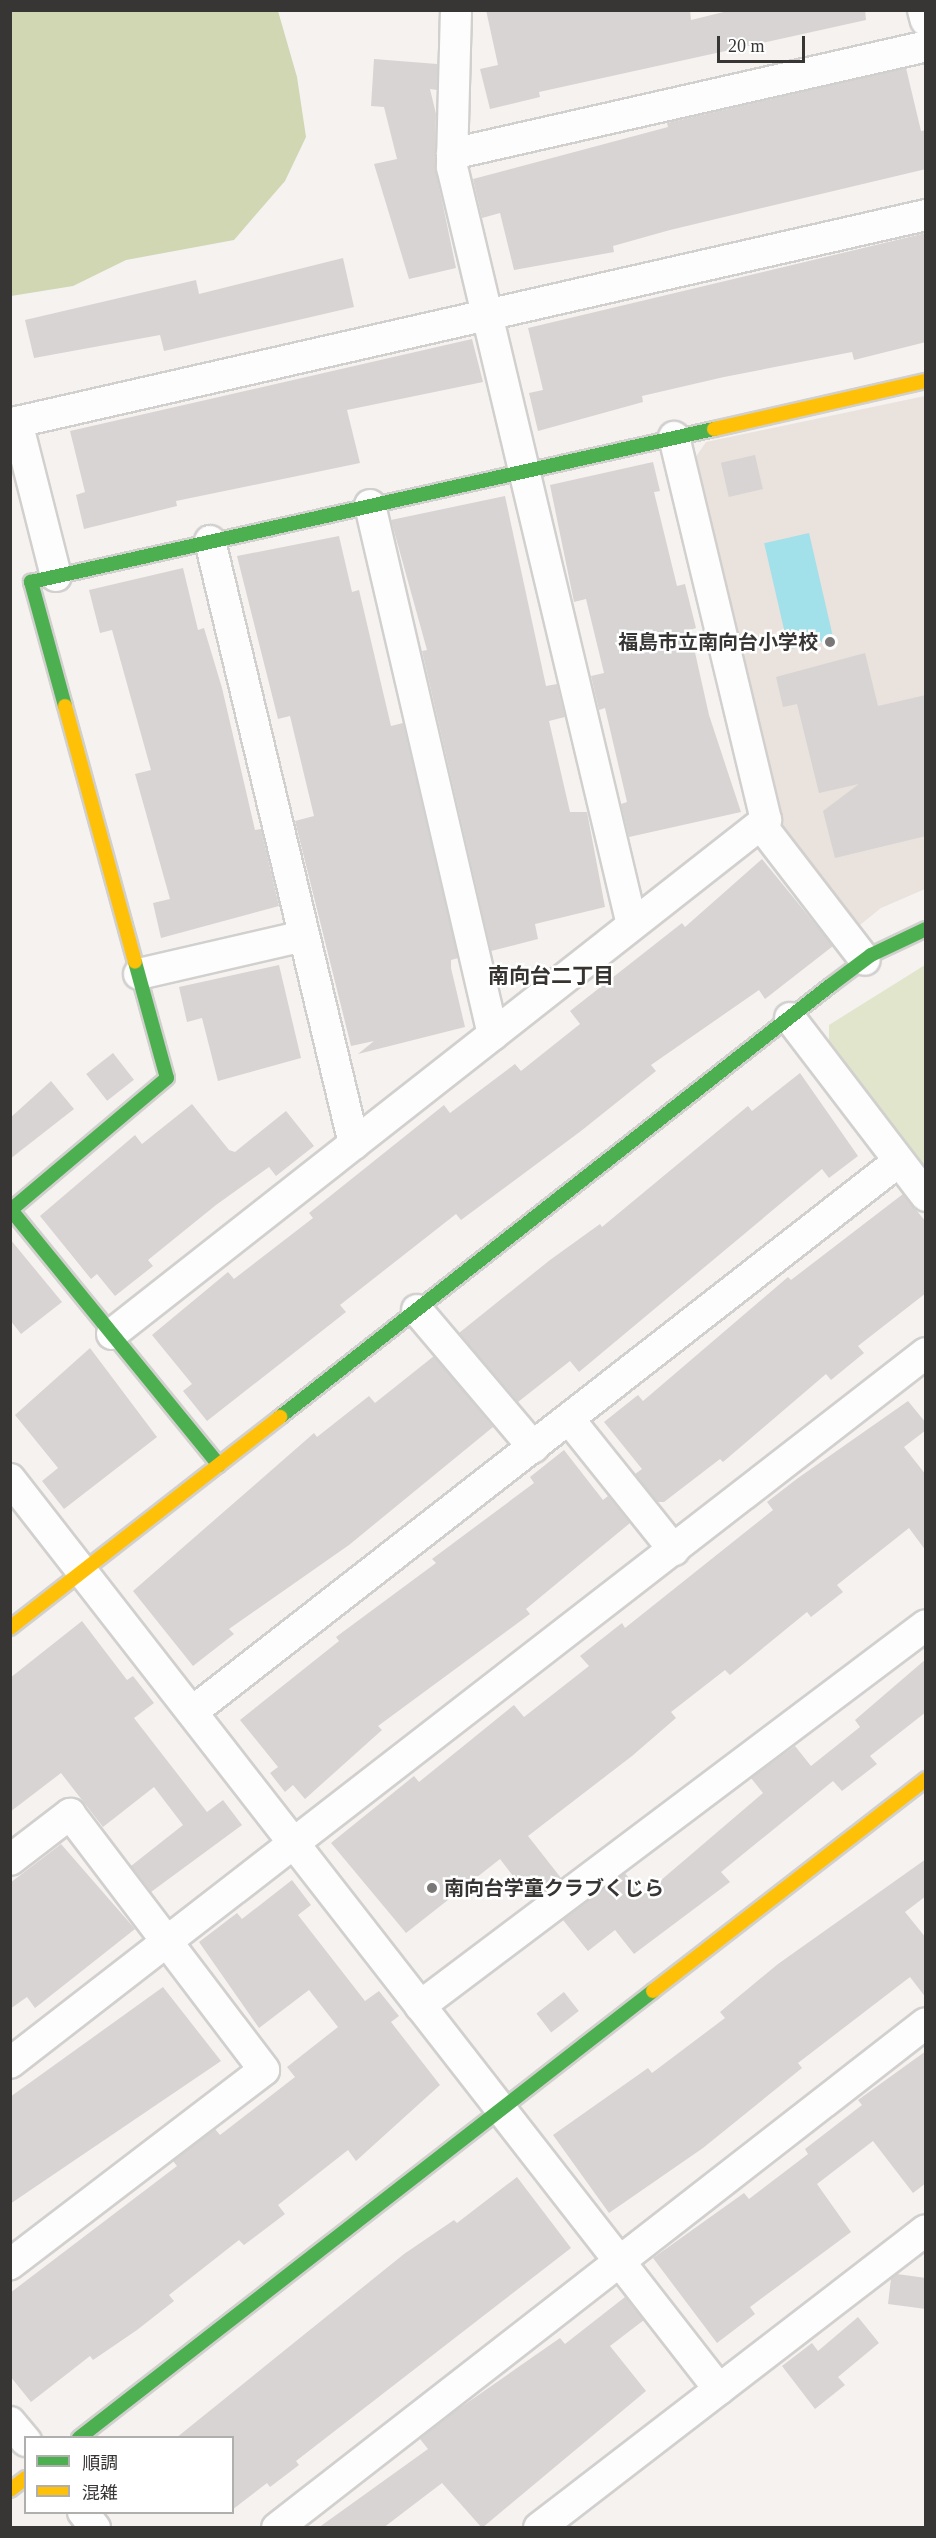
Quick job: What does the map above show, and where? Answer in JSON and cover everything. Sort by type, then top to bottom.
[{"type":"street","points":[[456,10],[452,154],[632,925]]},
{"type":"street","points":[[923,10],[926,21]]},
{"type":"street","points":[[452,154],[926,46]]},
{"type":"street","points":[[56,576],[17,422],[487,311],[926,215]]},
{"type":"street","points":[[219,1465],[11,1210],[167,1078],[31,582],[926,381]]},
{"type":"street","points":[[112,1334],[766,820],[674,437]]},
{"type":"street","points":[[370,505],[493,1035]]},
{"type":"street","points":[[210,541],[354,1144]]},
{"type":"street","points":[[760,825],[865,960]]},
{"type":"street","points":[[10,1628],[865,960],[926,929]]},
{"type":"street","points":[[139,974],[304,936]]},
{"type":"street","points":[[789,1018],[926,1196]]},
{"type":"street","points":[[192,1712],[899,1161]]},
{"type":"street","points":[[417,1310],[533,1447]]},
{"type":"street","points":[[10,2063],[170,1942],[926,1353]]},
{"type":"street","points":[[569,1419],[674,1550]]},
{"type":"street","points":[[10,1479],[720,2389]]},
{"type":"street","points":[[420,2006],[926,1625]]},
{"type":"street","points":[[81,2436],[503,2112],[926,1779]]},
{"type":"street","points":[[10,1860],[70,1814],[170,1942],[264,2070],[10,2264]]},
{"type":"street","points":[[277,2528],[926,2023]]},
{"type":"street","points":[[539,2528],[926,2230]]},
{"type":"street","points":[[10,2422],[24,2439]]},
{"type":"street","points":[[10,2490],[24,2480]]},
{"type":"street","points":[[84,2514],[95,2528]]},
{"type":"shaded area","name":"福島市立南向台小学校","points":[[925,396],[925,889],[881,908],[855,929],[775,823],[693,461],[706,442]]},
{"type":"green space","points":[[11,10],[278,11],[297,77],[306,137],[285,181],[234,240],[126,260],[73,286],[11,296]]},
{"type":"green space","points":[[925,965],[925,1169],[829,1046],[829,1025]]},
{"type":"water","points":[[809,533],[834,639],[789,650],[764,543]]},
{"type":"building","points":[[486,10],[690,10],[691,20],[732,10],[865,10],[866,20],[539,92],[540,97],[490,109],[480,69],[498,65]]},
{"type":"building","points":[[374,59],[437,64],[437,90],[430,89],[436,114],[435,167],[456,268],[409,279],[374,164],[397,159],[384,107],[371,106]]},
{"type":"building","points":[[906,68],[921,131],[926,130],[926,169],[670,230],[613,246],[614,252],[514,270],[500,213],[482,218],[473,179],[668,127],[667,123]]},
{"type":"building","points":[[926,233],[926,342],[854,360],[852,352],[724,377],[642,396],[643,402],[538,431],[529,393],[543,390],[528,328]]},
{"type":"building","points":[[343,258],[354,307],[164,351],[160,335],[34,358],[25,320],[196,280],[199,294]]},
{"type":"building","points":[[472,339],[483,382],[347,410],[360,463],[176,501],[177,506],[84,529],[76,495],[85,492],[70,431]]},
{"type":"building","points":[[755,455],[763,489],[729,497],[721,463]]},
{"type":"building","points":[[653,462],[660,491],[654,492],[677,586],[685,584],[696,628],[690,630],[709,715],[741,812],[629,837],[621,804],[627,802],[605,708],[599,710],[591,676],[604,673],[586,599],[574,602],[550,485]]},
{"type":"building","points":[[505,496],[546,686],[557,684],[565,717],[549,721],[570,812],[587,812],[605,907],[535,924],[538,939],[491,951],[422,651],[427,650],[391,520]]},
{"type":"building","points":[[339,536],[352,592],[359,590],[391,726],[403,723],[458,958],[451,960],[451,968],[465,1027],[358,1054],[374,1041],[351,1046],[295,821],[314,816],[290,716],[278,719],[237,556]]},
{"type":"building","points":[[183,568],[198,630],[204,628],[222,688],[255,830],[261,829],[279,906],[161,938],[153,903],[170,899],[135,774],[151,770],[112,630],[100,633],[89,590]]},
{"type":"building","points":[[865,653],[878,706],[926,695],[926,836],[835,858],[823,811],[859,784],[819,793],[797,704],[783,707],[776,677]]},
{"type":"building","points":[[762,859],[833,946],[765,999],[759,990],[651,1065],[656,1071],[581,1131],[461,1220],[456,1214],[340,1305],[346,1312],[207,1421],[183,1391],[192,1384],[152,1335],[228,1272],[234,1279],[313,1218],[309,1213],[444,1105],[450,1113],[515,1064],[521,1071],[580,1024],[570,1011],[682,923],[685,927]]},
{"type":"building","points":[[279,965],[301,1058],[218,1081],[202,1018],[187,1022],[179,987]]},
{"type":"building","points":[[113,1053],[134,1080],[107,1101],[86,1074]]},
{"type":"building","points":[[800,1073],[858,1156],[829,1178],[822,1169],[579,1372],[570,1361],[518,1402],[459,1333],[550,1260],[600,1224],[602,1227],[748,1106],[752,1111]]},
{"type":"building","points":[[51,1081],[74,1109],[10,1159],[10,1118]]},
{"type":"building","points":[[192,1104],[229,1150],[235,1152],[286,1111],[314,1146],[276,1176],[269,1167],[216,1205],[148,1260],[153,1266],[115,1296],[97,1274],[91,1279],[40,1216],[135,1135],[142,1144]]},
{"type":"building","points":[[903,1194],[926,1222],[926,1293],[858,1346],[864,1353],[831,1380],[826,1374],[723,1462],[720,1459],[664,1502],[657,1502],[635,1474],[642,1469],[604,1422],[638,1395],[643,1401],[788,1277],[791,1280]]},
{"type":"building","points":[[10,1239],[62,1302],[21,1334],[10,1320]]},
{"type":"building","points":[[90,1348],[157,1437],[64,1509],[42,1481],[58,1468],[15,1415]]},
{"type":"building","points":[[434,1356],[493,1427],[349,1545],[229,1629],[234,1634],[193,1666],[133,1591],[314,1433],[317,1437],[369,1396],[375,1403]]},
{"type":"building","points":[[908,1401],[926,1423],[926,1430],[904,1447],[926,1475],[926,1551],[909,1528],[837,1585],[843,1592],[811,1617],[807,1612],[730,1675],[725,1670],[671,1712],[676,1718],[632,1756],[528,1836],[561,1878],[542,1892],[533,1881],[523,1889],[500,1859],[406,1933],[331,1843],[414,1776],[419,1782],[514,1705],[524,1717],[589,1666],[580,1656],[622,1623],[625,1628],[773,1510],[767,1502]]},
{"type":"building","points":[[564,1450],[603,1500],[608,1496],[630,1523],[526,1609],[530,1614],[378,1726],[382,1730],[305,1799],[293,1785],[285,1792],[270,1773],[278,1767],[240,1720],[339,1641],[336,1637],[436,1563],[432,1559],[534,1483],[530,1477]]},
{"type":"building","points":[[82,1621],[127,1680],[133,1676],[154,1703],[134,1718],[207,1812],[223,1800],[242,1825],[151,1892],[131,1866],[183,1825],[154,1787],[103,1827],[61,1773],[10,1812],[10,1678]]},
{"type":"building","points":[[926,1659],[926,1712],[870,1756],[877,1764],[842,1791],[833,1781],[721,1872],[730,1882],[634,1954],[615,1930],[588,1951],[563,1920],[625,1873],[641,1894],[660,1881],[763,1793],[751,1778],[795,1746],[811,1766],[860,1727],[855,1720]]},
{"type":"building","points":[[61,1844],[135,1929],[35,2008],[27,1997],[10,2009],[10,1883]]},
{"type":"building","points":[[926,1859],[926,1896],[905,1912],[926,1938],[926,1998],[910,1977],[798,2063],[802,2068],[703,2148],[609,2213],[553,2135],[648,2068],[652,2073],[725,2018],[720,2012],[778,1964]]},
{"type":"building","points":[[292,1880],[311,1905],[298,1915],[365,2001],[379,1991],[399,2016],[391,2022],[440,2085],[356,2161],[348,2150],[278,2205],[285,2214],[244,2245],[239,2240],[169,2295],[174,2301],[137,2330],[93,2360],[90,2356],[31,2402],[10,2376],[10,2293],[177,2166],[173,2161],[215,2129],[220,2135],[295,2077],[287,2067],[338,2027],[309,1990],[259,2028],[199,1942],[237,1913],[242,1919]]},
{"type":"building","points":[[163,1987],[221,2061],[10,2204],[10,2097]]},
{"type":"building","points":[[564,1992],[579,2011],[551,2032],[536,2014]]},
{"type":"building","points":[[926,2051],[926,2183],[913,2193],[873,2141],[817,2184],[851,2232],[750,2307],[755,2314],[717,2343],[653,2258],[744,2193],[749,2199],[808,2154],[805,2149],[862,2105],[858,2100]]},
{"type":"building","points":[[517,2177],[571,2248],[296,2461],[299,2465],[270,2487],[267,2483],[234,2508],[234,2436],[178,2436],[404,2254],[454,2220],[457,2223]]},
{"type":"building","points":[[897,2274],[926,2278],[926,2309],[888,2304],[891,2279]]},
{"type":"building","points":[[625,2297],[644,2320],[610,2346],[646,2391],[482,2528],[442,2483],[383,2528],[318,2528],[428,2449],[420,2439],[454,2412],[560,2338],[565,2344]]},
{"type":"building","points":[[858,2317],[879,2343],[838,2377],[845,2385],[815,2409],[782,2366],[812,2343],[818,2351]]},
{"type":"traffic: fast","points":[[65,706],[31,582],[714,429]]},
{"type":"traffic: fast","points":[[280,1417],[831,985],[871,955],[926,929]]},
{"type":"traffic: fast","points":[[135,962],[167,1078],[11,1210],[219,1465]]},
{"type":"traffic: fast","points":[[82,2436],[653,1991]]},
{"type":"traffic: slow","points":[[714,429],[926,381]]},
{"type":"traffic: slow","points":[[65,706],[135,962]]},
{"type":"traffic: slow","points":[[10,1628],[280,1417]]},
{"type":"traffic: slow","points":[[653,1991],[926,1779]]},
{"type":"traffic: slow","points":[[10,2490],[24,2480]]},
{"type":"place","name":"福島市立南向台小学校","points":[[830,642]]},
{"type":"place","name":"南向台学童クラブくじら","points":[[432,1888]]},
{"type":"district","name":"南向台二丁目","points":[[551,976]]}]
